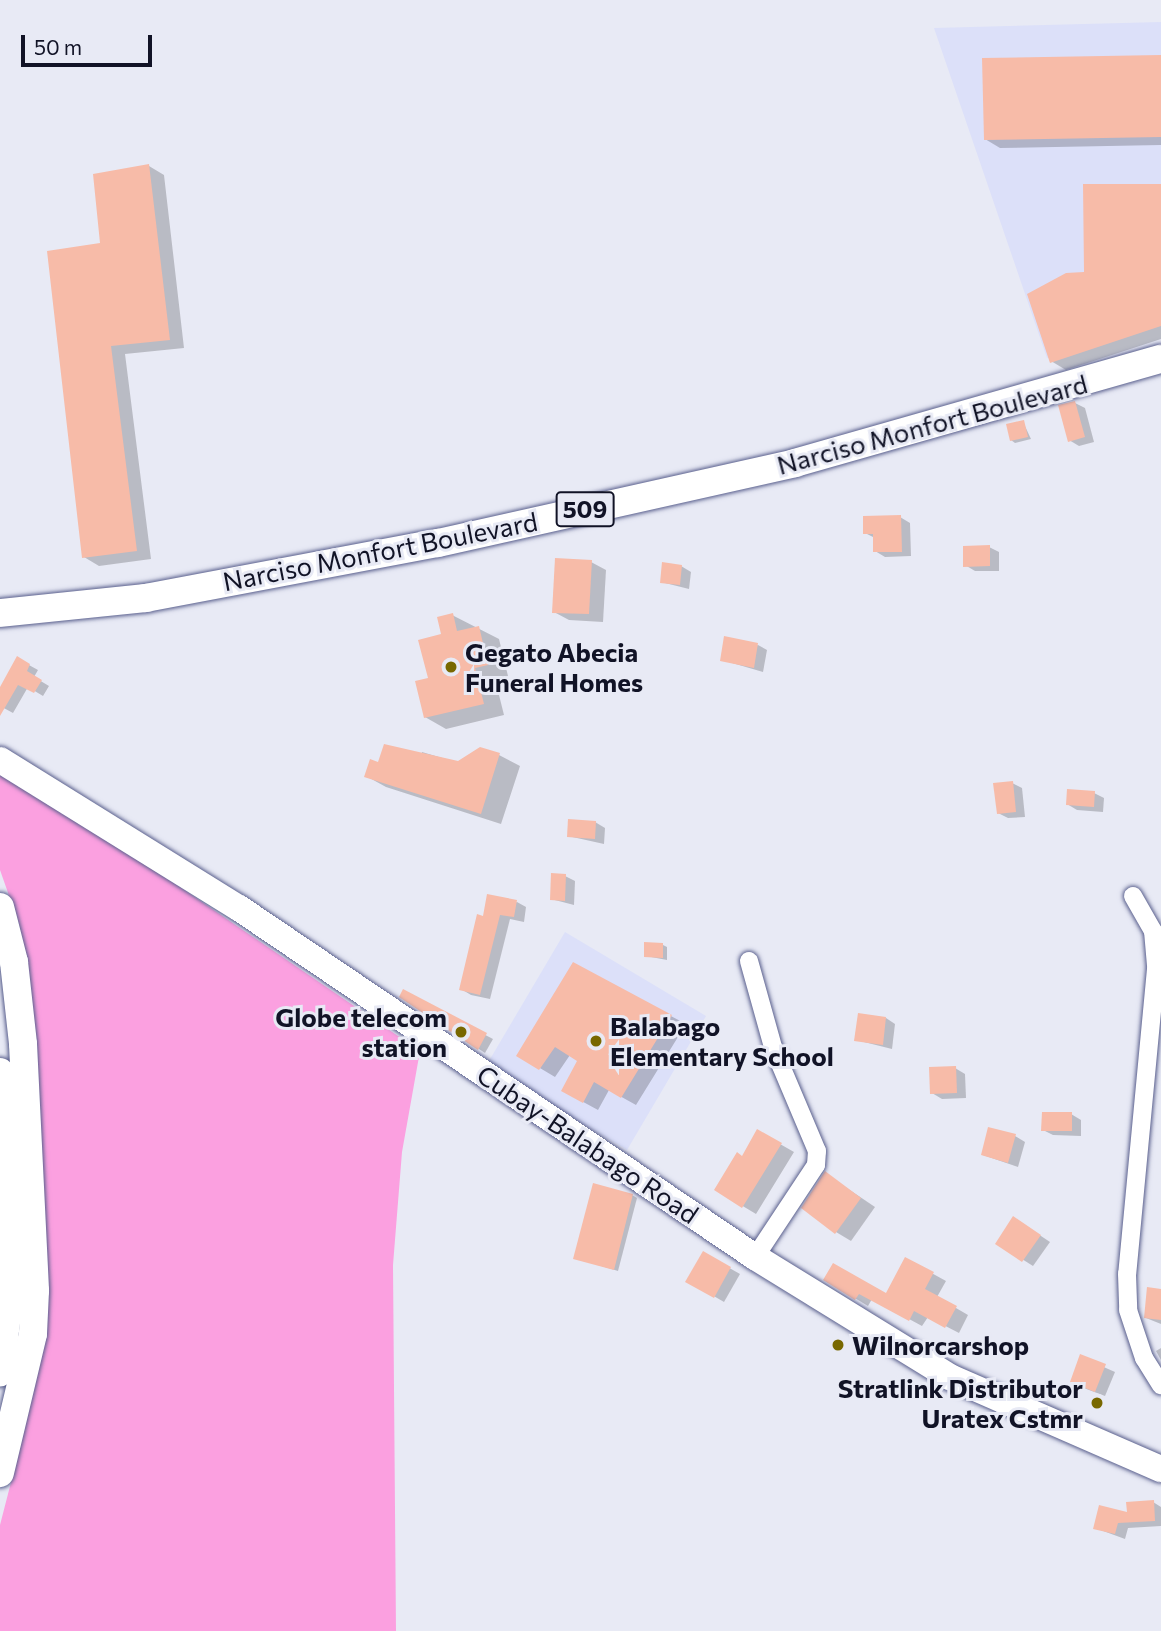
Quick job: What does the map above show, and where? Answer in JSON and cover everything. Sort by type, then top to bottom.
[{"type":"main road","name":"Narciso Monfort Boulevard","points":[[0,613],[146,598],[438,543],[795,463],[1161,359]]},
{"type":"main road","name":"Cubay-Balabago Road","points":[[0,760],[239,908],[755,1256],[950,1377],[1161,1469]]},
{"type":"main road","points":[[0,907],[14,962],[23,1044],[35,1291],[26,1369],[0,1473]]},
{"type":"main road","points":[[0,1072],[10,1290],[0,1372]]},
{"type":"street","points":[[1133,896],[1153,931],[1156,969],[1126,1274],[1128,1310],[1144,1358],[1161,1385]]},
{"type":"street","points":[[749,961],[773,1047],[817,1151],[816,1165],[755,1256]]},
{"type":"shaded area","points":[[1161,22],[1161,323],[1047,358],[934,28]]},
{"type":"shaded area","points":[[0,772],[180,887],[420,1051],[402,1152],[393,1265],[396,1631],[0,1631],[0,1525],[25,1428],[36,1053],[19,924],[0,870]]},
{"type":"shaded area","name":"Balabago Elementary School","points":[[565,932],[706,1016],[627,1150],[486,1066]]},
{"type":"building","points":[[1161,55],[1161,137],[984,140],[982,58]]},
{"type":"building","points":[[149,164],[170,340],[111,346],[137,551],[82,558],[47,251],[100,243],[93,174]]},
{"type":"building","points":[[1083,184],[1161,184],[1161,326],[1050,363],[1027,294],[1066,273],[1084,272]]},
{"type":"building","points":[[1075,401],[1085,437],[1068,442],[1058,405]]},
{"type":"building","points":[[1024,420],[1028,437],[1010,441],[1006,424]]},
{"type":"building","points":[[901,515],[902,552],[873,552],[873,534],[863,534],[863,516]]},
{"type":"building","points":[[990,545],[990,566],[963,567],[963,546]]},
{"type":"building","points":[[555,558],[592,560],[589,614],[552,613]]},
{"type":"building","points":[[662,562],[682,565],[680,585],[660,583]]},
{"type":"building","points":[[453,613],[457,631],[479,626],[488,665],[475,668],[484,704],[424,718],[415,681],[428,678],[418,640],[441,634],[437,617]]},
{"type":"building","points":[[724,636],[758,643],[754,668],[720,661]]},
{"type":"building","points":[[17,656],[30,664],[27,671],[42,680],[34,693],[18,685],[0,716],[0,687]]},
{"type":"building","points":[[384,744],[458,761],[480,747],[500,753],[481,814],[364,777],[370,759],[378,762]]},
{"type":"building","points":[[1013,781],[1016,812],[997,814],[993,783]]},
{"type":"building","points":[[1067,789],[1095,791],[1094,807],[1066,805]]},
{"type":"building","points":[[568,819],[596,821],[595,839],[567,837]]},
{"type":"building","points":[[551,873],[566,874],[565,901],[550,900]]},
{"type":"building","points":[[487,894],[517,900],[514,917],[500,915],[480,995],[459,990],[477,914],[483,916]]},
{"type":"building","points":[[644,942],[663,943],[663,958],[644,957]]},
{"type":"building","points":[[573,962],[672,1015],[621,1098],[594,1082],[583,1103],[561,1091],[577,1061],[555,1047],[539,1070],[516,1056]]},
{"type":"building","points":[[403,989],[487,1033],[478,1050],[399,997]]},
{"type":"building","points":[[858,1013],[886,1017],[883,1045],[854,1041]]},
{"type":"building","points":[[956,1066],[957,1093],[930,1094],[929,1067]]},
{"type":"building","points":[[1042,1112],[1072,1112],[1072,1131],[1041,1131]]},
{"type":"building","points":[[988,1127],[1016,1134],[1008,1163],[981,1155]]},
{"type":"building","points":[[757,1129],[782,1143],[742,1208],[714,1190],[737,1152],[742,1156]]},
{"type":"building","points":[[825,1171],[861,1198],[835,1234],[801,1208]]},
{"type":"building","points":[[593,1183],[633,1194],[614,1270],[573,1259]]},
{"type":"building","points":[[1013,1216],[1041,1235],[1022,1262],[995,1244]]},
{"type":"building","points":[[703,1251],[731,1267],[714,1298],[685,1282]]},
{"type":"building","points":[[905,1257],[934,1272],[925,1289],[957,1306],[945,1328],[914,1311],[909,1321],[859,1294],[855,1300],[823,1280],[833,1263],[886,1293]]},
{"type":"building","points":[[1147,1287],[1161,1289],[1161,1320],[1144,1318]]},
{"type":"building","points":[[1080,1354],[1106,1364],[1095,1392],[1070,1382]]},
{"type":"building","points":[[1154,1500],[1155,1521],[1118,1523],[1115,1534],[1093,1529],[1099,1505],[1127,1512],[1126,1502]]},
{"type":"place","name":"Gegato Abecia Funeral Homes","points":[[451,667]]},
{"type":"place","name":"Globe telecom station","points":[[461,1032]]},
{"type":"place","name":"Balabago Elementary School","points":[[596,1041]]},
{"type":"place","name":"Wilnorcarshop","points":[[838,1345]]},
{"type":"place","name":"Stratlink Distributor Uratex Cstmr","points":[[1097,1403]]}]
